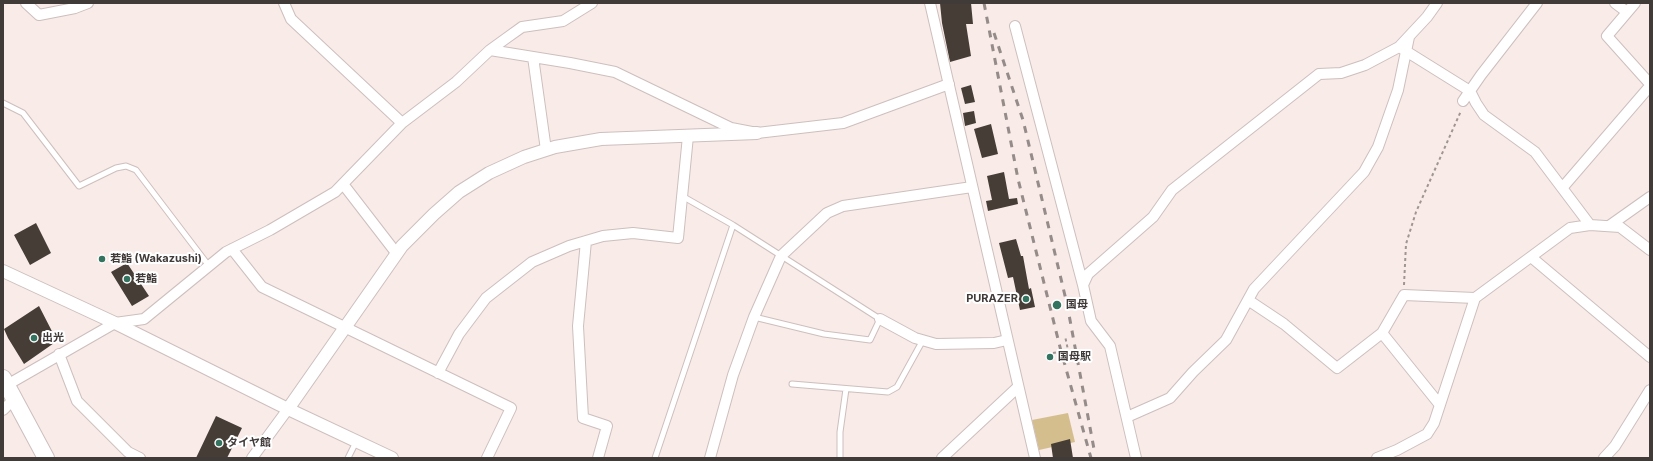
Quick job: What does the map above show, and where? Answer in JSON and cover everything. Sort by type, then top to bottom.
[{"type":"main road","points":[[5,382],[9,405],[45,458]]},
{"type":"street","points":[[26,3],[39,15],[75,8],[88,3]]},
{"type":"street","points":[[284,3],[290,19],[402,123]]},
{"type":"street","points":[[5,382],[116,322],[144,319],[226,252],[270,230],[335,192],[402,123],[456,82],[490,50],[522,27],[563,21],[592,3]]},
{"type":"street","points":[[930,3],[1035,458]]},
{"type":"street","points":[[1127,417],[1170,398],[1193,372],[1226,340],[1254,289],[1364,172],[1378,147],[1398,90],[1402,50],[1409,36],[1427,17],[1436,3]]},
{"type":"street","points":[[1463,101],[1481,75],[1537,3]]},
{"type":"street","points":[[1615,3],[1627,12]]},
{"type":"street","points":[[1563,188],[1649,90],[1607,36],[1635,3]]},
{"type":"street","points":[[1015,26],[1084,285],[1091,321],[1110,346],[1136,458]]},
{"type":"street","points":[[490,50],[615,72],[731,128],[758,134]]},
{"type":"street","points":[[1402,50],[1470,91],[1484,115],[1536,152],[1590,225]]},
{"type":"street","points":[[1084,285],[1088,274],[1153,217],[1172,190],[1319,74],[1341,73],[1402,50]]},
{"type":"street","points":[[534,57],[546,150]]},
{"type":"street","points":[[252,458],[346,328],[402,246],[434,214],[459,192],[489,173],[524,157],[546,150],[601,139],[758,134],[843,123],[949,84]]},
{"type":"street","points":[[438,373],[459,334],[486,298],[532,262],[569,246],[603,236],[634,234],[678,238],[688,136]]},
{"type":"street","points":[[343,184],[397,254]]},
{"type":"street","points":[[710,458],[732,374],[754,317],[781,256],[828,213],[842,206],[972,187]]},
{"type":"street","points":[[1609,226],[1650,197]]},
{"type":"street","points":[[1377,458],[1398,450],[1427,434],[1434,423],[1476,298],[1570,228],[1590,225],[1620,227],[1650,250]]},
{"type":"street","points":[[586,241],[578,341],[583,418],[607,426],[598,458]]},
{"type":"street","points":[[232,249],[262,287],[511,408],[487,458]]},
{"type":"street","points":[[1531,257],[1650,357]]},
{"type":"street","points":[[3,271],[116,322],[288,409],[392,458]]},
{"type":"street","points":[[1248,300],[1284,324],[1337,368],[1382,333],[1404,295],[1476,298]]},
{"type":"street","points":[[880,319],[915,338],[936,344],[994,343],[1007,340]]},
{"type":"street","points":[[1382,333],[1440,405]]},
{"type":"street","points":[[59,354],[77,401],[128,452],[140,458]]},
{"type":"street","points":[[942,458],[1018,387]]},
{"type":"street","points":[[1604,458],[1615,446],[1650,390]]},
{"type":"lane","points":[[3,103],[23,113],[79,186],[116,168],[126,166],[136,170],[209,266]]},
{"type":"lane","points":[[682,196],[733,225],[880,319],[870,340],[824,334],[754,317]]},
{"type":"lane","points":[[655,458],[733,225]]},
{"type":"lane","points":[[792,384],[888,392],[897,387],[923,340]]},
{"type":"lane","points":[[840,458],[840,432],[846,389]]},
{"type":"lane","points":[[348,458],[356,442]]},
{"type":"path","points":[[1404,295],[1406,244],[1416,212],[1464,105],[1463,101]]},
{"type":"path","points":[[1053,353],[1068,350],[1065,336]]},
{"type":"shaded area","points":[[1068,413],[1075,442],[1039,450],[1032,420]]},
{"type":"building","points":[[940,3],[971,3],[973,24],[966,24],[971,56],[950,62],[942,23]]},
{"type":"building","points":[[971,85],[975,102],[965,104],[961,88]]},
{"type":"building","points":[[974,111],[976,123],[965,126],[963,113]]},
{"type":"building","points":[[991,124],[998,154],[982,158],[974,129]]},
{"type":"building","points":[[1004,172],[1009,199],[1017,198],[1018,204],[988,211],[986,201],[992,200],[987,176]]},
{"type":"building","points":[[36,223],[51,253],[30,265],[14,235]]},
{"type":"building","points":[[1016,239],[1021,256],[1023,256],[1029,289],[1031,288],[1035,307],[1020,310],[1013,277],[1008,278],[999,243]]},
{"type":"building","points":[[127,263],[149,296],[132,306],[111,272]]},
{"type":"building","points":[[39,306],[57,341],[24,364],[4,329]]},
{"type":"building","name":"タイヤ館","points":[[216,416],[242,428],[227,458],[196,458]]},
{"type":"building","points":[[1070,439],[1073,458],[1053,458],[1051,444]]},
{"type":"railway","points":[[984,3],[1018,179],[1061,351],[1091,458]]},
{"type":"railway","points":[[994,33],[1023,120],[1067,304],[1094,449]]},
{"type":"place","name":"若鮨 (Wakazushi)","points":[[102,259]]},
{"type":"place","name":"若鮨","points":[[127,279]]},
{"type":"place","name":"PURAZER","points":[[1026,299]]},
{"type":"place","name":"国母","points":[[1057,305]]},
{"type":"place","name":"出光","points":[[34,338]]},
{"type":"place","name":"国母駅","points":[[1050,357]]},
{"type":"place","name":"タイヤ館","points":[[219,443]]}]
